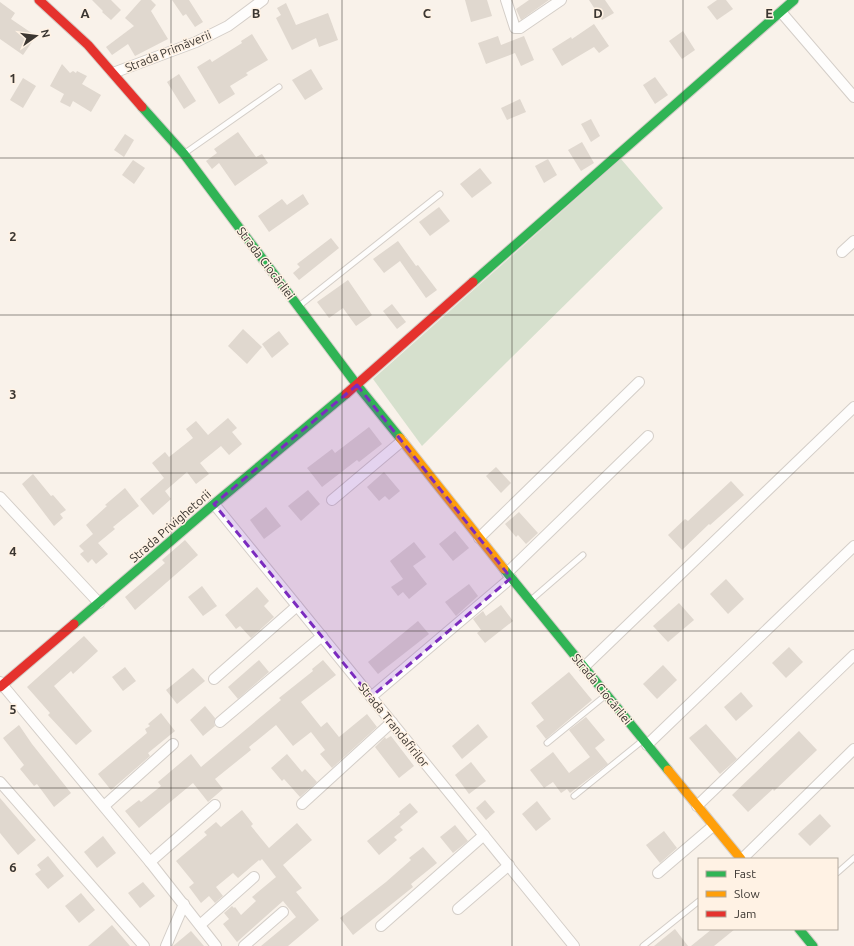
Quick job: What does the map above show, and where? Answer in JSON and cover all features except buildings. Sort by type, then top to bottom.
[{"type":"street","name":"Strada Ciocârliei","points":[[39,0],[88,45],[184,154],[357,385],[509,576],[713,826],[741,858]]},
{"type":"street","name":"Strada Primăverii","points":[[113,73],[196,42],[228,26],[263,0]]},
{"type":"street","points":[[506,0],[515,28],[520,28],[561,0]]},
{"type":"street","name":"Strada Privighetorii","points":[[1,685],[357,385],[794,0]]},
{"type":"street","points":[[781,12],[854,97]]},
{"type":"street","points":[[842,252],[854,241]]},
{"type":"street","points":[[479,538],[639,382]]},
{"type":"street","points":[[584,667],[854,407]]},
{"type":"street","points":[[371,697],[509,576],[648,436]]},
{"type":"street","points":[[332,500],[402,441]]},
{"type":"street","points":[[0,497],[99,603]]},
{"type":"street","name":"Strada Trandafirilor","points":[[214,504],[574,946]]},
{"type":"street","points":[[645,743],[854,546]]},
{"type":"street","points":[[214,679],[297,606]]},
{"type":"street","points":[[220,722],[322,636]]},
{"type":"street","points":[[697,806],[854,655]]},
{"type":"street","points":[[1,685],[104,806],[184,904],[216,946]]},
{"type":"street","points":[[302,804],[392,722]]},
{"type":"street","points":[[104,806],[172,744]]},
{"type":"street","name":"Strada Ciocârliei","points":[[743,858],[854,750]]},
{"type":"street","points":[[0,782],[144,946]]},
{"type":"street","points":[[150,862],[215,805]]},
{"type":"street","points":[[658,874],[713,826]]},
{"type":"street","points":[[381,926],[484,835]]},
{"type":"street","points":[[458,909],[509,865]]},
{"type":"street","points":[[200,925],[254,877]]},
{"type":"street","points":[[166,946],[184,904]]},
{"type":"street","points":[[244,946],[283,912]]},
{"type":"street","points":[[800,930],[813,946]]},
{"type":"lane","points":[[184,154],[279,87]]},
{"type":"lane","points":[[298,306],[440,194]]},
{"type":"lane","points":[[530,601],[583,555]]},
{"type":"lane","points":[[547,743],[607,695]]},
{"type":"lane","points":[[574,796],[645,743]]},
{"type":"lane","points":[[838,872],[854,858]]},
{"type":"lane","points":[[643,946],[698,902]]},
{"type":"highlighted area","points":[[357,385],[511,578],[371,697],[214,504]]},
{"type":"green space","points":[[621,159],[663,208],[422,446],[373,379]]},
{"type":"traffic: fast","points":[[473,282],[794,0]]},
{"type":"traffic: fast","points":[[142,107],[184,154],[357,385],[400,438]]},
{"type":"traffic: fast","points":[[74,624],[214,504],[346,394]]},
{"type":"traffic: fast","points":[[504,569],[668,770]]},
{"type":"traffic: fast","points":[[800,930],[813,946]]},
{"type":"traffic: slow","points":[[400,438],[504,569]]},
{"type":"traffic: slow","points":[[668,770],[740,858]]},
{"type":"traffic: jam","points":[[39,0],[88,45],[142,107]]},
{"type":"traffic: jam","points":[[346,394],[473,282]]},
{"type":"traffic: jam","points":[[0,687],[74,624]]}]
